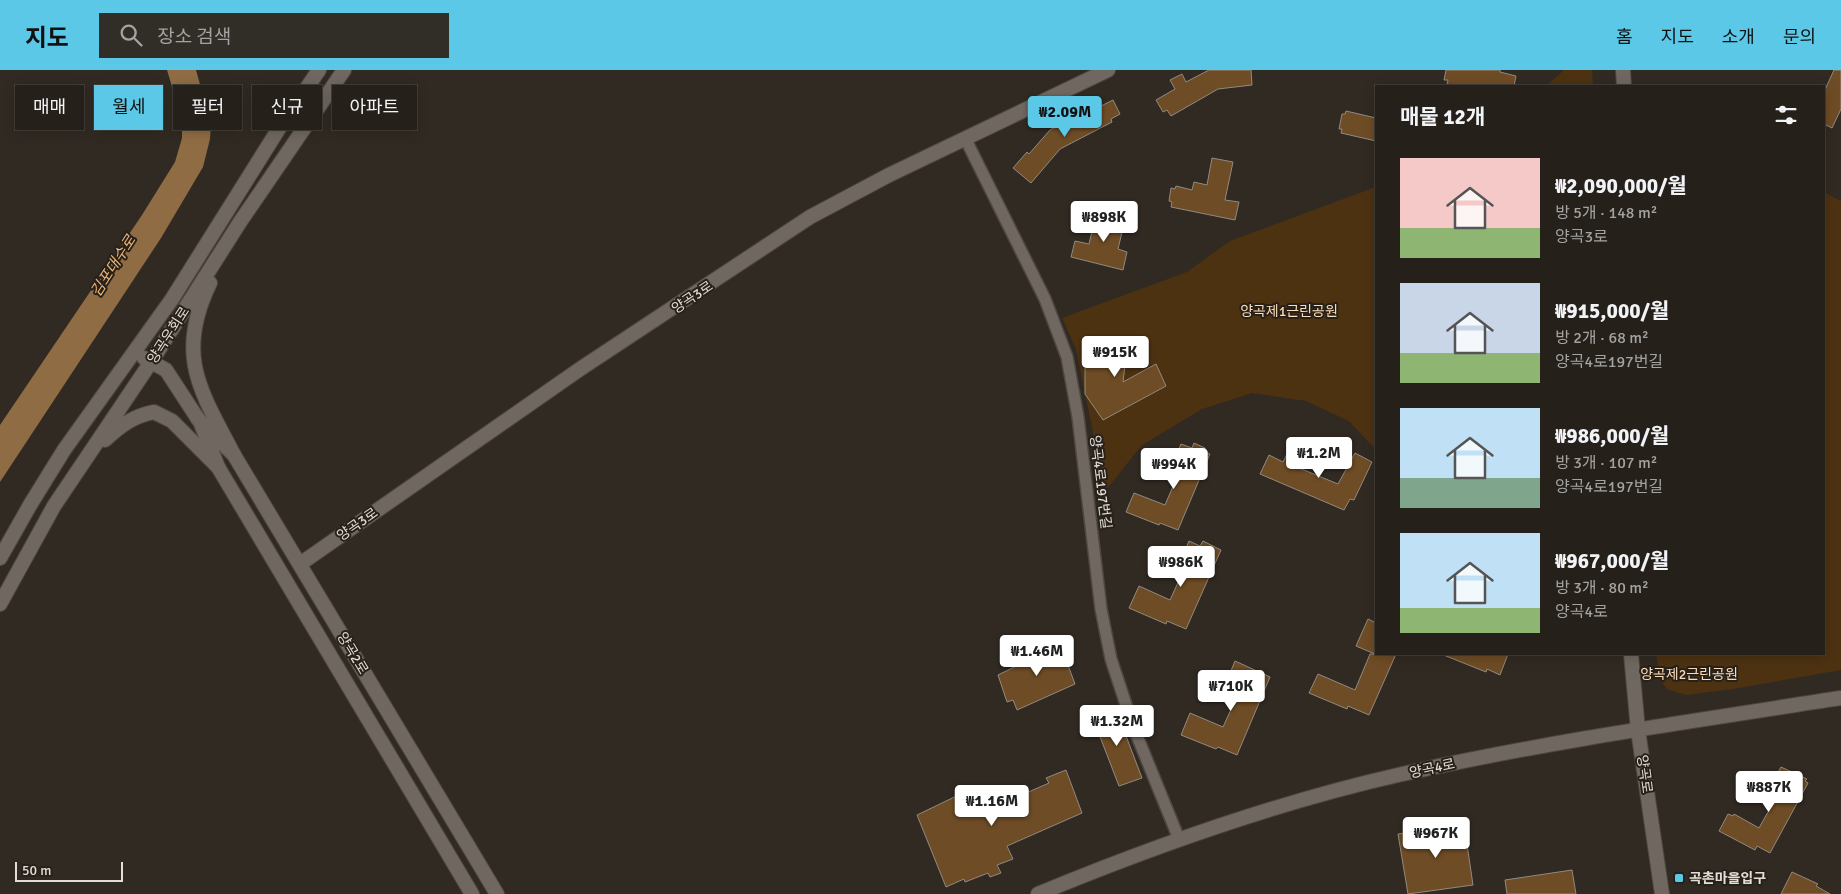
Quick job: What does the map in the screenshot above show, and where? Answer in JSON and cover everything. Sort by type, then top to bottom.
[{"type":"street","name":"양곡우회로","points":[[0,558],[64,450],[172,299],[278,130],[319,70]]},
{"type":"street","name":"양곡우회로","points":[[0,604],[54,506],[151,362],[240,222],[344,70]]},
{"type":"street","name":"양곡3로","points":[[300,564],[580,369],[810,217],[880,179],[1108,70]]},
{"type":"street","points":[[1624,70],[1624,85]]},
{"type":"street","name":"양곡4로197번길","points":[[965,138],[1045,299],[1064,348],[1072,379],[1101,609],[1112,659],[1133,726],[1179,839]]},
{"type":"street","points":[[234,455],[202,393],[194,371],[193,333],[204,297],[240,222]]},
{"type":"street","name":"양곡2로","points":[[134,352],[166,370],[198,419],[218,467],[472,894]]},
{"type":"street","points":[[85,460],[118,427],[137,415],[154,412],[172,421],[218,467]]},
{"type":"street","name":"양곡2로","points":[[198,419],[234,455],[497,894]]},
{"type":"street","name":"양곡로","points":[[1631,655],[1638,730],[1662,894]]},
{"type":"street","name":"양곡4로","points":[[1038,894],[1179,839],[1396,776],[1638,730],[1841,698]]},
{"type":"green space","points":[[1564,70],[1592,70],[1593,85],[1547,85]]},
{"type":"green space","name":"양곡제1근린공원","points":[[1375,187],[1375,449],[1349,421],[1306,401],[1252,393],[1202,409],[1142,445],[1105,491],[1076,349],[1062,318],[1187,272],[1230,241]]},
{"type":"green space","name":"양곡제2근린공원","points":[[1825,193],[1841,201],[1841,670],[1733,689],[1686,695],[1667,689],[1661,680],[1656,655],[1825,655]]},
{"type":"water","points":[[167,70],[196,70],[200,85],[173,85],[173,90]]},
{"type":"water","name":"김포대수로","points":[[182,130],[211,130],[203,167],[161,238],[0,482],[0,425],[142,215],[175,162],[182,138]]},
{"type":"building","points":[[1209,70],[1251,70],[1252,85],[1218,89],[1171,116],[1167,110],[1163,112],[1156,100],[1175,89],[1170,80],[1182,74],[1186,82]]},
{"type":"building","points":[[1446,70],[1500,70],[1500,72],[1516,76],[1514,85],[1452,85],[1447,84],[1448,80],[1444,80]]},
{"type":"building","points":[[1834,70],[1841,70],[1841,109],[1832,128],[1825,124],[1825,90]]},
{"type":"building","points":[[1113,100],[1120,114],[1111,119],[1112,122],[1060,149],[1031,183],[1013,168],[1027,152],[1029,154],[1050,130],[1071,119],[1068,111],[1081,105],[1085,114]]},
{"type":"building","points":[[1346,111],[1375,118],[1375,141],[1341,133],[1342,129],[1339,129],[1342,114],[1345,114]]},
{"type":"building","points":[[1212,158],[1233,162],[1225,200],[1239,202],[1235,220],[1171,207],[1172,202],[1169,201],[1171,188],[1175,189],[1176,186],[1192,190],[1194,182],[1207,185]]},
{"type":"building","points":[[1105,209],[1126,215],[1118,249],[1127,252],[1123,270],[1071,257],[1075,241],[1089,244],[1092,231],[1099,233]]},
{"type":"building","points":[[1085,338],[1128,340],[1123,382],[1156,364],[1166,386],[1103,420],[1085,394]]},
{"type":"building","points":[[1194,443],[1205,448],[1205,452],[1210,454],[1178,530],[1126,512],[1134,493],[1165,505],[1180,470],[1171,467],[1181,444],[1192,448]]},
{"type":"building","points":[[1355,453],[1372,462],[1354,500],[1350,499],[1344,510],[1260,474],[1269,455],[1283,462],[1287,454],[1303,461],[1299,468],[1338,484]]},
{"type":"building","points":[[1189,541],[1200,546],[1203,541],[1221,550],[1186,629],[1167,621],[1166,624],[1129,608],[1139,586],[1170,600],[1186,565],[1180,562]]},
{"type":"building","points":[[1368,619],[1375,622],[1375,654],[1356,646]]},
{"type":"building","points":[[1059,641],[1075,684],[1017,710],[1013,700],[1007,702],[998,675],[1041,654],[1039,649]]},
{"type":"building","points":[[1370,654],[1396,655],[1369,715],[1348,706],[1347,709],[1309,693],[1318,674],[1355,690]]},
{"type":"building","points":[[1444,655],[1508,655],[1500,675],[1487,669],[1486,672]]},
{"type":"building","points":[[1235,661],[1270,677],[1237,755],[1181,735],[1190,713],[1223,727],[1238,694],[1224,688]]},
{"type":"building","points":[[1115,707],[1142,778],[1119,786],[1092,716]]},
{"type":"building","points":[[1781,767],[1807,779],[1805,781],[1808,783],[1770,853],[1757,846],[1755,850],[1719,831],[1728,814],[1733,816],[1734,814],[1759,828],[1777,796],[1763,788],[1768,778],[1773,781]]},
{"type":"building","points":[[1066,770],[1082,813],[1007,846],[1013,859],[997,865],[1001,873],[990,877],[988,873],[965,882],[964,879],[946,887],[917,815],[969,790],[970,793],[983,788],[992,808],[1049,783],[1046,778]]},
{"type":"building","points":[[1464,824],[1473,885],[1408,894],[1398,834]]},
{"type":"building","points":[[1572,870],[1576,894],[1507,894],[1505,880]]},
{"type":"building","points":[[1792,872],[1818,884],[1816,886],[1830,894],[1781,894]]},
{"type":"place","name":"곡촌마을입구","points":[[1679,878]]}]
